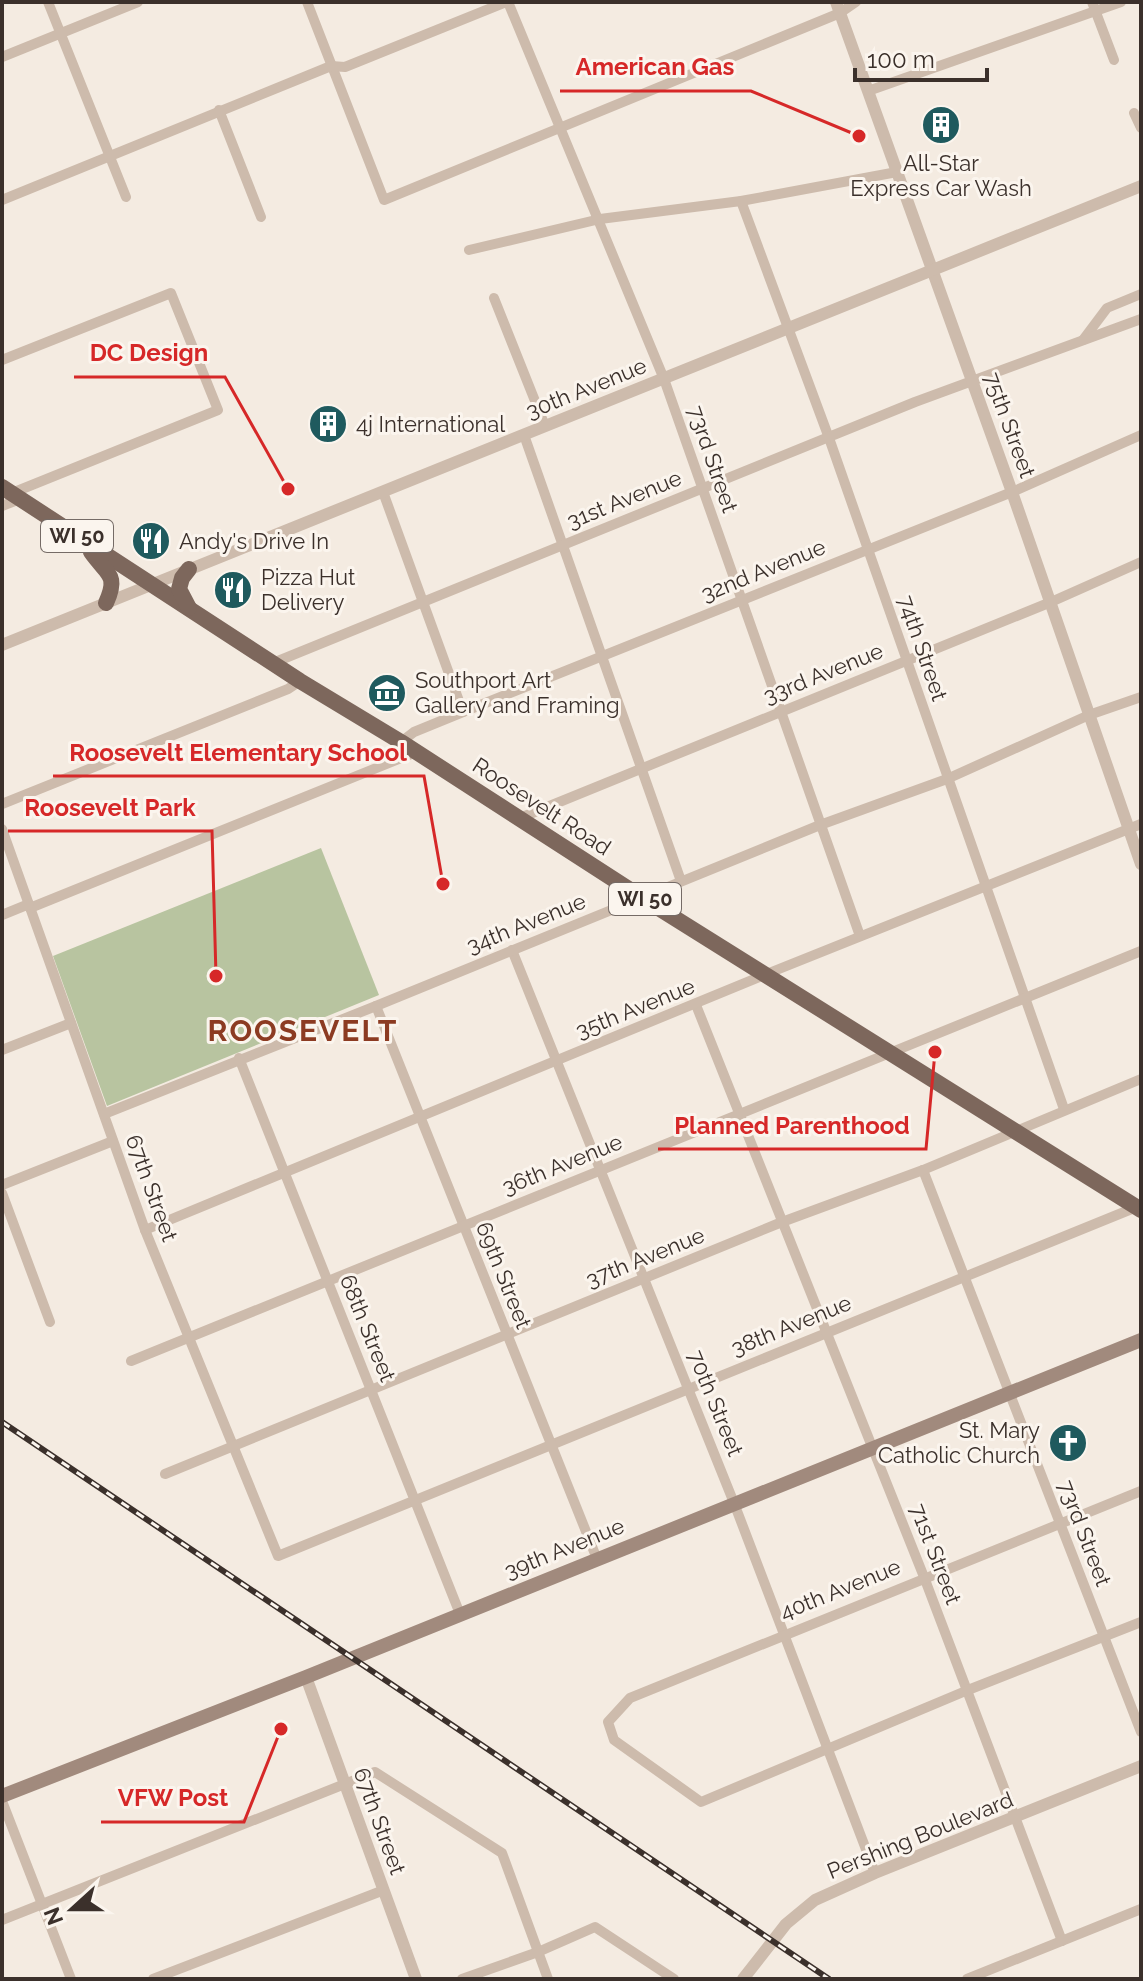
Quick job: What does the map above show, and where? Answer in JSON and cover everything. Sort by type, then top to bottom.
[{"type":"main road","name":"Roosevelt Road","points":[[9,496],[764,975],[1139,1207]]},
{"type":"main road","points":[[84,541],[112,577],[112,588],[106,603]]},
{"type":"main road","points":[[189,569],[179,589],[190,609]]},
{"type":"main road","name":"39th Avenue","points":[[2,1798],[1141,1340]]},
{"type":"street","points":[[48,2],[126,197]]},
{"type":"street","points":[[2,57],[138,2]]},
{"type":"street","points":[[307,2],[384,200],[562,128],[838,7],[856,2]]},
{"type":"street","points":[[2,200],[331,66],[345,67],[507,2]]},
{"type":"street","name":"73rd Street","points":[[507,2],[600,219],[664,379],[860,936]]},
{"type":"street","points":[[868,91],[1093,7],[1121,2]]},
{"type":"street","name":"75th Street","points":[[838,7],[1089,715],[1135,827],[1141,864]]},
{"type":"street","points":[[1093,7],[1114,60]]},
{"type":"street","points":[[219,110],[261,217]]},
{"type":"street","points":[[1134,113],[1141,128]]},
{"type":"street","points":[[469,250],[600,219],[741,201],[897,172]]},
{"type":"street","name":"30th Avenue","points":[[2,645],[1141,186]]},
{"type":"street","name":"74th Street","points":[[741,201],[829,438],[1064,1109]]},
{"type":"street","points":[[2,360],[171,293],[218,410],[9,496]]},
{"type":"street","points":[[1082,341],[1107,308],[1141,294]]},
{"type":"street","points":[[494,298],[545,426]]},
{"type":"street","name":"31st Avenue","points":[[273,663],[972,380],[1141,319]]},
{"type":"street","points":[[524,435],[681,881]]},
{"type":"street","name":"32nd Avenue","points":[[401,742],[414,732],[1012,492],[1141,435]]},
{"type":"street","points":[[383,492],[463,712]]},
{"type":"street","name":"33rd Avenue","points":[[520,818],[1051,602],[1141,562]]},
{"type":"street","points":[[2,804],[275,695],[300,681]]},
{"type":"street","name":"34th Avenue","points":[[104,1114],[820,825],[947,779],[1089,715],[1141,697]]},
{"type":"street","points":[[2,915],[416,752]]},
{"type":"street","name":"35th Avenue","points":[[145,1230],[764,975],[1135,827]]},
{"type":"street","name":"67th Street","points":[[2,829],[145,1230],[278,1556]]},
{"type":"street","name":"70th Street","points":[[512,950],[689,1388],[875,1873]]},
{"type":"street","name":"36th Avenue","points":[[131,1361],[1141,951]]},
{"type":"street","name":"71st Street","points":[[696,1005],[924,1577],[1062,1941]]},
{"type":"street","name":"69th Street","points":[[376,1006],[597,1559]]},
{"type":"street","points":[[2,1050],[71,1023]]},
{"type":"street","name":"68th Street","points":[[239,1058],[460,1614]]},
{"type":"street","name":"37th Avenue","points":[[165,1474],[782,1222],[923,1170],[1141,1079]]},
{"type":"street","points":[[2,1185],[113,1141]]},
{"type":"street","name":"73rd Street","points":[[923,1170],[1141,1732]]},
{"type":"street","points":[[2,1193],[50,1322]]},
{"type":"street","name":"38th Avenue","points":[[278,1556],[1139,1207]]},
{"type":"street","name":"40th Avenue","points":[[829,1750],[701,1802],[614,1740],[608,1722],[630,1698],[1141,1491]]},
{"type":"street","points":[[829,1750],[968,1690],[1141,1622]]},
{"type":"street","name":"67th Street","points":[[306,1677],[416,1979]]},
{"type":"street","name":"Pershing Boulevard","points":[[743,1979],[786,1924],[815,1900],[1141,1766]]},
{"type":"street","points":[[2,1920],[375,1772],[502,1853],[548,1979]]},
{"type":"street","points":[[2,1798],[71,1979]]},
{"type":"street","points":[[153,1979],[384,1890]]},
{"type":"street","points":[[967,1979],[1141,1909]]},
{"type":"street","points":[[462,1979],[538,1952],[595,1927],[674,1979]]},
{"type":"green space","points":[[321,848],[379,995],[107,1106],[53,956]]},
{"type":"railway","points":[[2,1422],[829,1979]]},
{"type":"place","name":"All-Star Express Car Wash","points":[[941,125]]},
{"type":"place","name":"American Gas","points":[[859,136]]},
{"type":"place","name":"4j International","points":[[328,424]]},
{"type":"place","name":"DC Design","points":[[288,489]]},
{"type":"place","name":"Andy's Drive In","points":[[151,541]]},
{"type":"place","name":"Pizza Hut Delivery","points":[[233,590]]},
{"type":"place","name":"Southport Art Gallery and Framing","points":[[387,693]]},
{"type":"place","name":"Roosevelt Elementary School","points":[[443,884]]},
{"type":"place","name":"Roosevelt Park","points":[[216,976]]},
{"type":"place","name":"Planned Parenthood","points":[[935,1052]]},
{"type":"place","name":"St. Mary Catholic Church","points":[[1068,1443]]},
{"type":"place","name":"VFW Post","points":[[281,1729]]},
{"type":"district","name":"ROOSEVELT","points":[[303,1030]]}]
